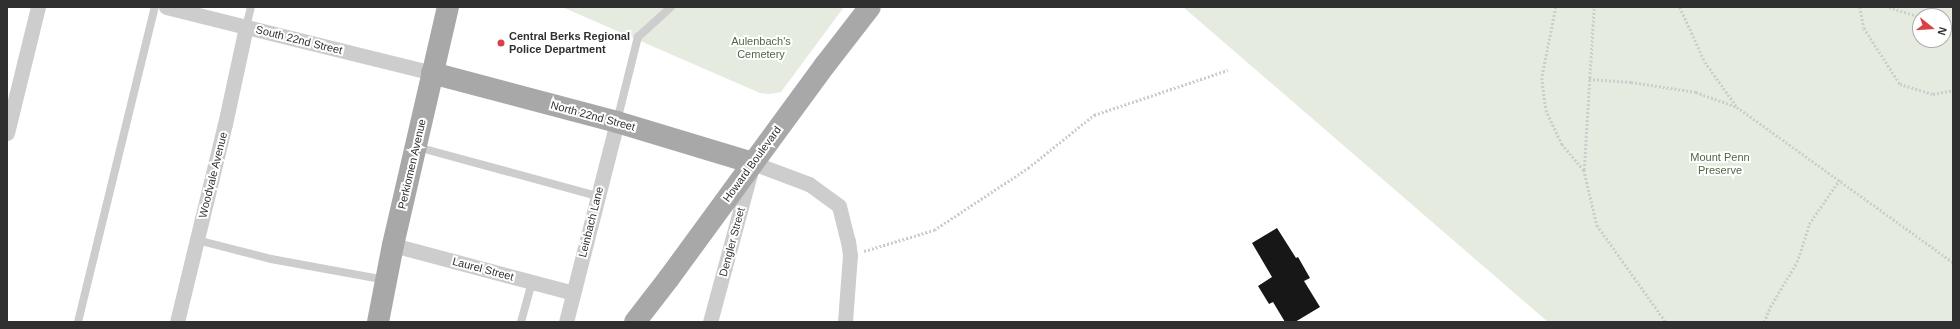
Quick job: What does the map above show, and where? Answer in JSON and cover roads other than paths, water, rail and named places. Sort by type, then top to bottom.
[{"type":"main road","name":"Perkiomen Avenue","points":[[378,322],[393,245],[417,147],[432,73],[448,7]]},
{"type":"main road","name":"Howard Boulevard","points":[[635,322],[860,15]]},
{"type":"main road","name":"North 22nd Street","points":[[432,73],[616,122],[753,163]]},
{"type":"street","points":[[7,133],[38,7]]},
{"type":"street","name":"South 22nd Street","points":[[166,7],[432,73]]},
{"type":"street","name":"Woodvale Avenue","points":[[177,322],[225,124],[246,27]]},
{"type":"street","name":"Leinbach Lane","points":[[566,322],[596,196],[616,122]]},
{"type":"street","points":[[753,163],[809,184],[839,206],[850,256],[845,322]]},
{"type":"street","name":"Dengler Street","points":[[710,322],[753,163]]},
{"type":"street","name":"Laurel Street","points":[[393,245],[573,293]]},
{"type":"lane","points":[[78,322],[155,7]]},
{"type":"lane","points":[[246,27],[251,7]]},
{"type":"lane","points":[[616,122],[638,37],[670,7]]},
{"type":"lane","points":[[417,147],[596,196]]},
{"type":"lane","points":[[197,240],[271,259],[386,280]]},
{"type":"lane","points":[[521,322],[532,282]]},
{"type":"place","name":"Central Berks Regional Police Department","points":[[501,43]]},
{"type":"park label","name":"Aulenbach's Cemetery","points":[[761,48]]},
{"type":"park label","name":"Mount Penn Preserve","points":[[1720,164]]}]
